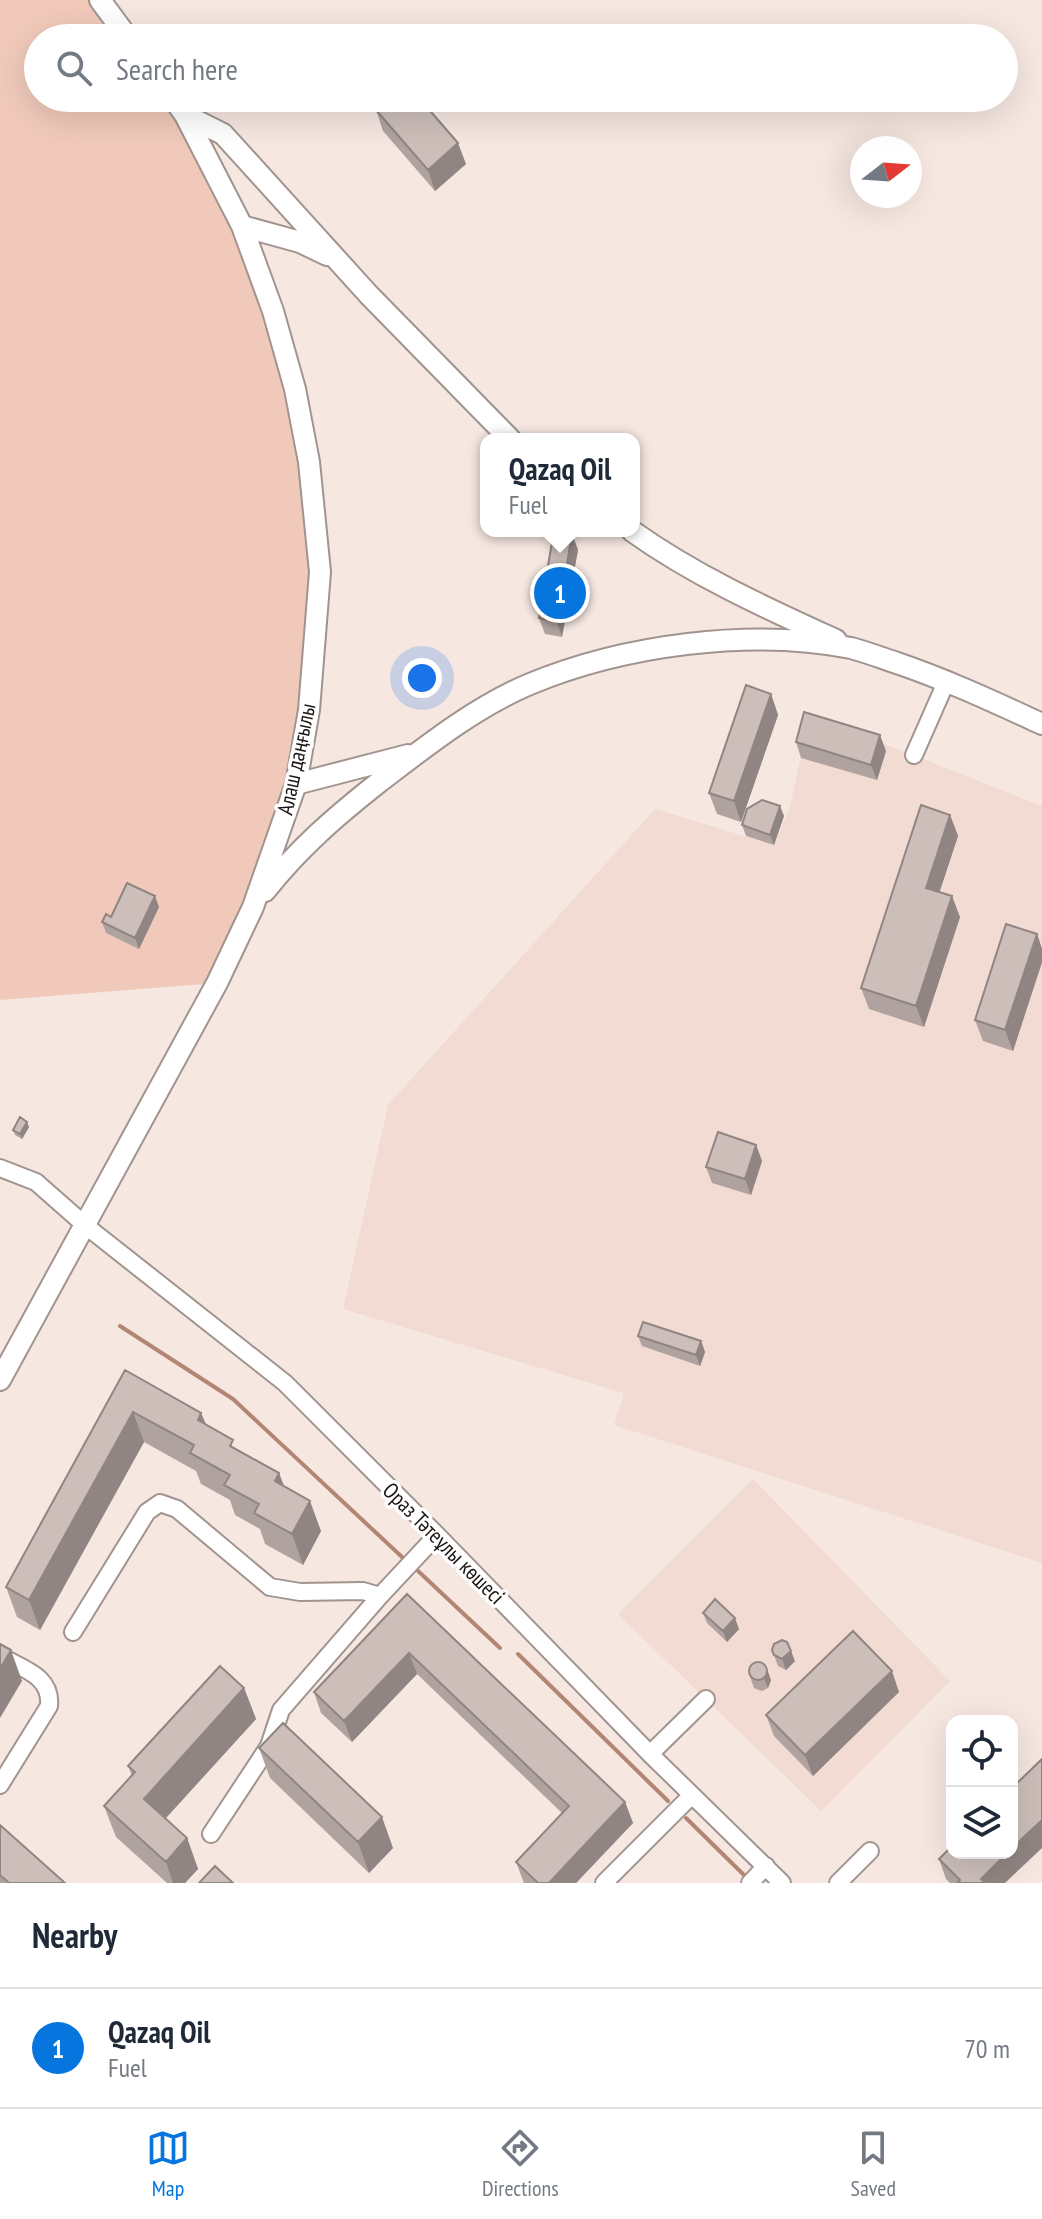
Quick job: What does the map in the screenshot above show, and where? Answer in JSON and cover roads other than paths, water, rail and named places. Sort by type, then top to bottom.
[{"type":"main road","points":[[100,0],[118,24]]},
{"type":"main road","name":"Алаш даңғылы","points":[[0,1380],[217,983],[253,907],[296,784],[309,710],[320,572],[315,511],[295,389],[273,311],[242,226],[227,191],[183,112]]},
{"type":"main road","points":[[185,115],[223,134],[334,258],[504,433]]},
{"type":"main road","points":[[242,226],[300,242],[334,258]]},
{"type":"main road","points":[[640,537],[666,555],[749,599],[854,649],[947,680],[1042,724]]},
{"type":"main road","points":[[253,907],[291,857],[329,822],[419,751],[497,701],[530,684],[631,653],[739,640],[825,644],[854,649]]},
{"type":"main road","points":[[296,784],[419,751]]},
{"type":"street","points":[[914,755],[947,680]]},
{"type":"street","name":"Ораз Тәтеұлы көшесі","points":[[0,1168],[36,1182],[86,1226],[285,1383],[650,1754],[782,1883]]},
{"type":"street","points":[[73,1632],[147,1512],[160,1503],[177,1509],[270,1587],[300,1592],[363,1591],[380,1596]]},
{"type":"street","points":[[211,1834],[269,1746],[281,1710],[437,1535]]},
{"type":"street","points":[[0,1656],[44,1681],[50,1693],[49,1706],[0,1785]]},
{"type":"street","points":[[650,1754],[706,1699]]},
{"type":"street","points":[[604,1883],[692,1795]]},
{"type":"street","points":[[838,1883],[870,1851]]},
{"type":"street","points":[[750,1883],[766,1866]]},
{"type":"waterway","points":[[120,1326],[233,1399],[402,1557]]},
{"type":"waterway","points":[[417,1570],[500,1648]]},
{"type":"waterway","points":[[518,1654],[668,1801]]},
{"type":"waterway","points":[[686,1818],[745,1876]]},
{"type":"place","name":"Qazaq Oil","points":[[560,593]]}]
